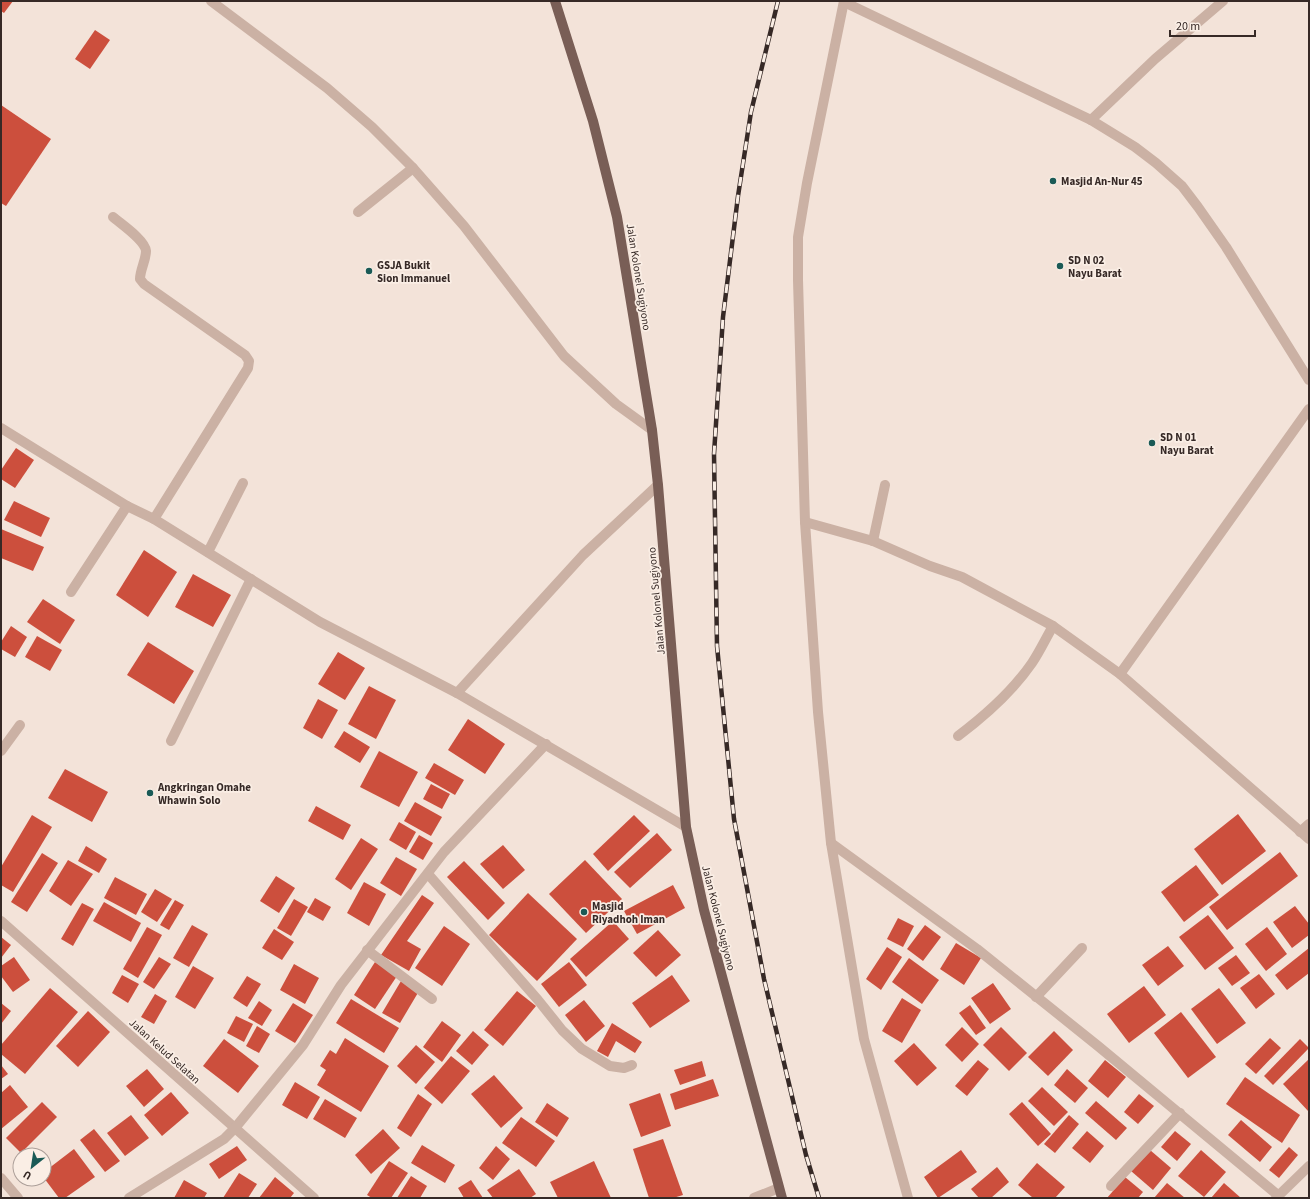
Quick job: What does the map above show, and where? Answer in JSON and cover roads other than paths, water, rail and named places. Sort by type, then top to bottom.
[{"type":"main road","name":"Jalan Kolonel Sugiyono","points":[[555,1],[593,121],[617,217],[652,430],[658,485],[686,827],[704,910],[780,1193]]},
{"type":"street","points":[[211,1],[345,104],[372,127],[414,168],[464,226],[564,356],[616,404],[652,430]]},
{"type":"street","points":[[908,1198],[864,1040],[831,844],[818,712],[805,522],[798,237],[807,183],[844,1],[1091,120],[1156,163],[1182,186],[1198,207],[1226,247],[1309,380]]},
{"type":"street","points":[[1091,120],[1155,59],[1223,1]]},
{"type":"street","points":[[358,212],[414,168]]},
{"type":"street","points":[[113,217],[143,244],[146,251],[140,272],[140,279],[144,284],[245,355],[249,361],[248,368],[154,519]]},
{"type":"street","points":[[1120,674],[1309,409]]},
{"type":"street","points":[[1,428],[127,506],[154,519],[320,622],[457,693],[686,827]]},
{"type":"street","points":[[208,552],[243,483]]},
{"type":"street","points":[[457,693],[583,555],[658,485]]},
{"type":"street","points":[[873,541],[885,485]]},
{"type":"street","points":[[71,592],[127,506]]},
{"type":"street","points":[[805,522],[873,541],[930,566],[962,577],[1053,626],[1120,674],[1309,839]]},
{"type":"street","points":[[171,741],[251,579]]},
{"type":"street","points":[[958,736],[978,721],[1013,688],[1032,663],[1053,626]]},
{"type":"street","points":[[1,751],[20,726]]},
{"type":"street","points":[[129,1198],[224,1139],[232,1125],[303,1044],[341,985],[444,852],[546,744]]},
{"type":"street","points":[[1300,832],[1309,824]]},
{"type":"street","points":[[831,844],[977,949],[1180,1113],[1277,1197],[1309,1166]]},
{"type":"street","points":[[428,874],[538,1000],[562,1030],[582,1049],[610,1066],[624,1068],[632,1065]]},
{"type":"street","name":"Jalan Kelud Selatan","points":[[1,921],[314,1198]]},
{"type":"street","points":[[1036,996],[1082,948]]},
{"type":"street","points":[[367,950],[432,999]]},
{"type":"street","points":[[1112,1186],[1180,1113]]},
{"type":"street","points":[[1,1178],[18,1198]]},
{"type":"street","points":[[754,1198],[780,1193]]},
{"type":"railway","points":[[778,1],[751,112],[738,196],[723,317],[714,454],[717,646],[734,819],[764,979],[806,1155],[819,1198]]},
{"type":"place","name":"Masjid An-Nur 45","points":[[1053,181]]},
{"type":"place","name":"SD N 02 Nayu Barat","points":[[1060,266]]},
{"type":"place","name":"GSJA Bukit Sion Immanuel","points":[[369,271]]},
{"type":"place","name":"SD N 01 Nayu Barat","points":[[1152,443]]},
{"type":"place","name":"Angkringan Omahe Whawin Solo","points":[[150,793]]},
{"type":"place","name":"Masjid Riyadhoh Iman","points":[[584,912]]}]
